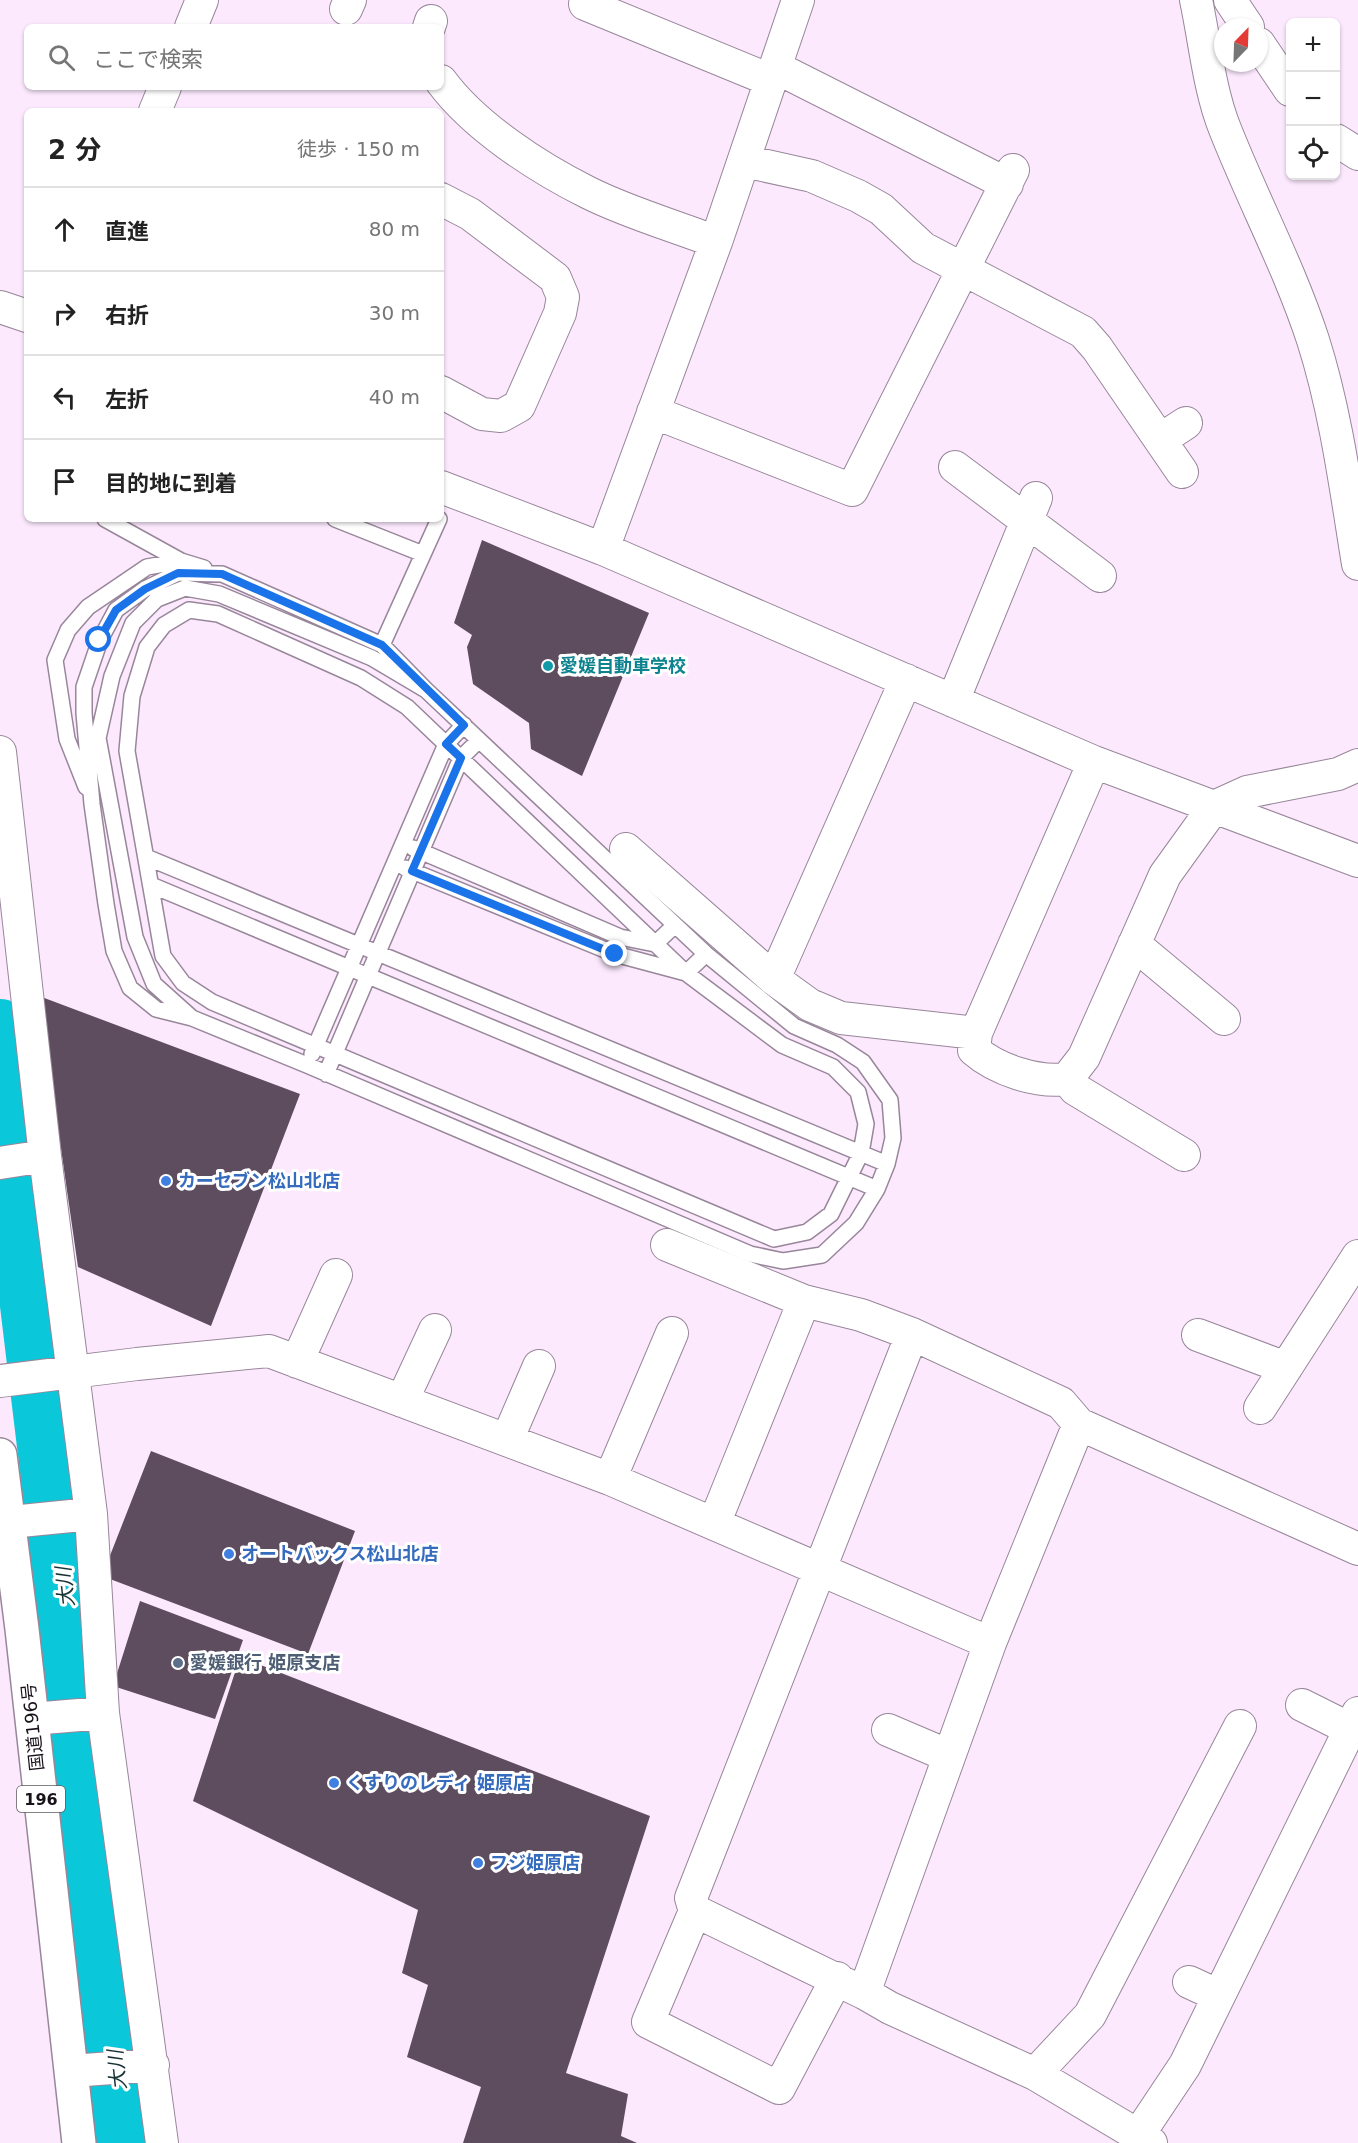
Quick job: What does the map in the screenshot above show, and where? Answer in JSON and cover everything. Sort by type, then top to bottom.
[{"type":"highway","name":"国道196号","points":[[0,1455],[14,1522],[11,1627],[44,1718],[82,2070],[79,2143]]},
{"type":"street","points":[[192,24],[202,0]]},
{"type":"street","points":[[603,549],[716,242],[798,0]]},
{"type":"street","points":[[1196,0],[1215,96],[1224,128],[1282,257],[1314,341],[1329,405],[1358,564]]},
{"type":"street","points":[[1230,0],[1242,18]]},
{"type":"street","points":[[585,4],[773,74],[1010,177],[852,490],[653,412]]},
{"type":"street","points":[[1268,57],[1286,84]]},
{"type":"street","points":[[444,85],[458,104],[501,138],[588,193],[716,242]]},
{"type":"street","points":[[156,108],[164,90]]},
{"type":"street","points":[[1340,143],[1358,154]]},
{"type":"street","points":[[744,161],[812,176],[858,196],[881,209],[923,248],[1083,332],[1097,348],[1182,472]]},
{"type":"street","points":[[444,201],[470,214],[555,278],[563,297],[560,314],[519,406],[501,416],[482,414],[444,394]]},
{"type":"street","points":[[0,307],[24,315]]},
{"type":"street","points":[[1160,440],[1186,423]]},
{"type":"street","points":[[955,467],[1031,509],[1100,576]]},
{"type":"street","points":[[444,503],[603,549],[1094,762],[1358,861]]},
{"type":"street","points":[[953,701],[1031,509]]},
{"type":"street","points":[[774,979],[906,680]]},
{"type":"street","points":[[0,752],[41,1157],[84,1515],[102,1714],[144,2065],[162,2143]]},
{"type":"street","points":[[1094,762],[976,1033],[974,1050],[986,1060],[1043,1081],[1067,1079],[1084,1057],[1165,875],[1214,807],[1247,792],[1338,774],[1358,765]]},
{"type":"street","points":[[627,849],[774,979],[810,1005],[841,1018],[976,1033]]},
{"type":"street","points":[[1134,944],[1224,1019]]},
{"type":"street","points":[[1067,1079],[1075,1089],[1184,1155]]},
{"type":"street","points":[[0,1163],[41,1157]]},
{"type":"street","points":[[667,1245],[804,1301],[861,1315],[912,1334],[1061,1403],[1079,1424],[1358,1549]]},
{"type":"street","points":[[1260,1408],[1358,1256]]},
{"type":"street","points":[[297,1362],[336,1275]]},
{"type":"street","points":[[714,1524],[804,1301]]},
{"type":"street","points":[[402,1401],[435,1330]]},
{"type":"street","points":[[610,1479],[672,1333]]},
{"type":"street","points":[[837,1978],[779,2088],[648,2022],[695,1911],[691,1898],[912,1334]]},
{"type":"street","points":[[1198,1335],[1286,1368]]},
{"type":"street","points":[[10,1380],[269,1351],[610,1479],[990,1643]]},
{"type":"street","points":[[507,1440],[539,1366]]},
{"type":"street","points":[[864,1993],[990,1643],[1079,1424]]},
{"type":"street","points":[[14,1522],[84,1515]]},
{"type":"street","points":[[695,1911],[837,1978],[890,2008],[1035,2074],[1144,2140],[1185,2065],[1354,1721],[1302,1705]]},
{"type":"street","points":[[44,1718],[102,1714]]},
{"type":"street","points":[[1035,2074],[1090,2014],[1240,1726]]},
{"type":"street","points":[[888,1730],[950,1756]]},
{"type":"street","points":[[1189,1982],[1219,1996]]},
{"type":"street","points":[[82,2070],[144,2065]]},
{"type":"lane","points":[[110,522],[181,561],[222,574],[382,645],[426,690],[706,954],[794,1026],[837,1045],[863,1062],[890,1100],[893,1138],[887,1164],[877,1189],[856,1223],[822,1255],[783,1260],[750,1254],[307,1065],[192,1018],[156,1009],[130,988],[114,951],[92,804],[84,687],[99,640],[116,610],[145,589],[178,573],[222,574]]},
{"type":"lane","points":[[343,522],[423,554]]},
{"type":"lane","points":[[382,645],[436,522]]},
{"type":"lane","points":[[92,804],[67,740],[55,660],[68,630],[88,607],[147,567],[181,561]]},
{"type":"lane","points":[[192,1018],[154,984],[135,937],[98,738],[112,676],[134,623],[157,599],[185,588],[219,594],[372,658],[426,690]]},
{"type":"lane","points":[[189,610],[218,614],[361,678],[407,707],[446,744],[686,973],[782,1045],[833,1066],[858,1092],[866,1124],[861,1153],[831,1214],[807,1232],[774,1239],[212,1002],[183,983],[163,956],[126,751],[132,696],[147,647],[164,625],[189,610]]},
{"type":"lane","points":[[307,1065],[446,744],[464,725]]},
{"type":"lane","points":[[326,1074],[461,758],[479,740]]},
{"type":"lane","points":[[402,843],[620,937],[655,944]]},
{"type":"lane","points":[[146,857],[887,1164]]},
{"type":"lane","points":[[394,864],[615,954],[686,973]]},
{"type":"lane","points":[[151,885],[877,1189]]},
{"type":"lane","points":[[655,944],[675,925]]},
{"type":"lane","points":[[686,973],[706,954]]},
{"type":"building","name":"愛媛自動車学校","points":[[482,540],[649,613],[582,776],[531,749],[529,723],[473,684],[467,647],[472,635],[454,623]]},
{"type":"building","name":"カーセブン松山北店","points":[[39,996],[300,1094],[211,1326],[78,1267]]},
{"type":"building","name":"オートバックス松山北店","points":[[151,1451],[355,1531],[308,1654],[102,1576]]},
{"type":"building","name":"愛媛銀行 姫原支店","points":[[140,1601],[243,1640],[215,1719],[113,1686]]},
{"type":"building","name":"フジ姫原店","points":[[240,1657],[650,1816],[566,2073],[628,2094],[621,2136],[637,2143],[463,2143],[481,2087],[407,2057],[428,1985],[402,1973],[418,1910],[193,1801]]},
{"type":"waterway","name":"大川","points":[[0,1032],[52,1462],[125,2143]]},
{"type":"place","name":"愛媛自動車学校","points":[[548,666]]},
{"type":"place","name":"カーセブン松山北店","points":[[166,1181]]},
{"type":"place","name":"オートバックス松山北店","points":[[229,1554]]},
{"type":"place","name":"愛媛銀行 姫原支店","points":[[178,1663]]},
{"type":"place","name":"くすりのレディ 姫原店","points":[[334,1783]]},
{"type":"place","name":"フジ姫原店","points":[[478,1863]]},
{"type":"route","points":[[99,640],[116,610],[145,589],[178,573],[222,574],[382,645],[464,725],[446,744],[461,758],[412,871],[615,954]]}]
